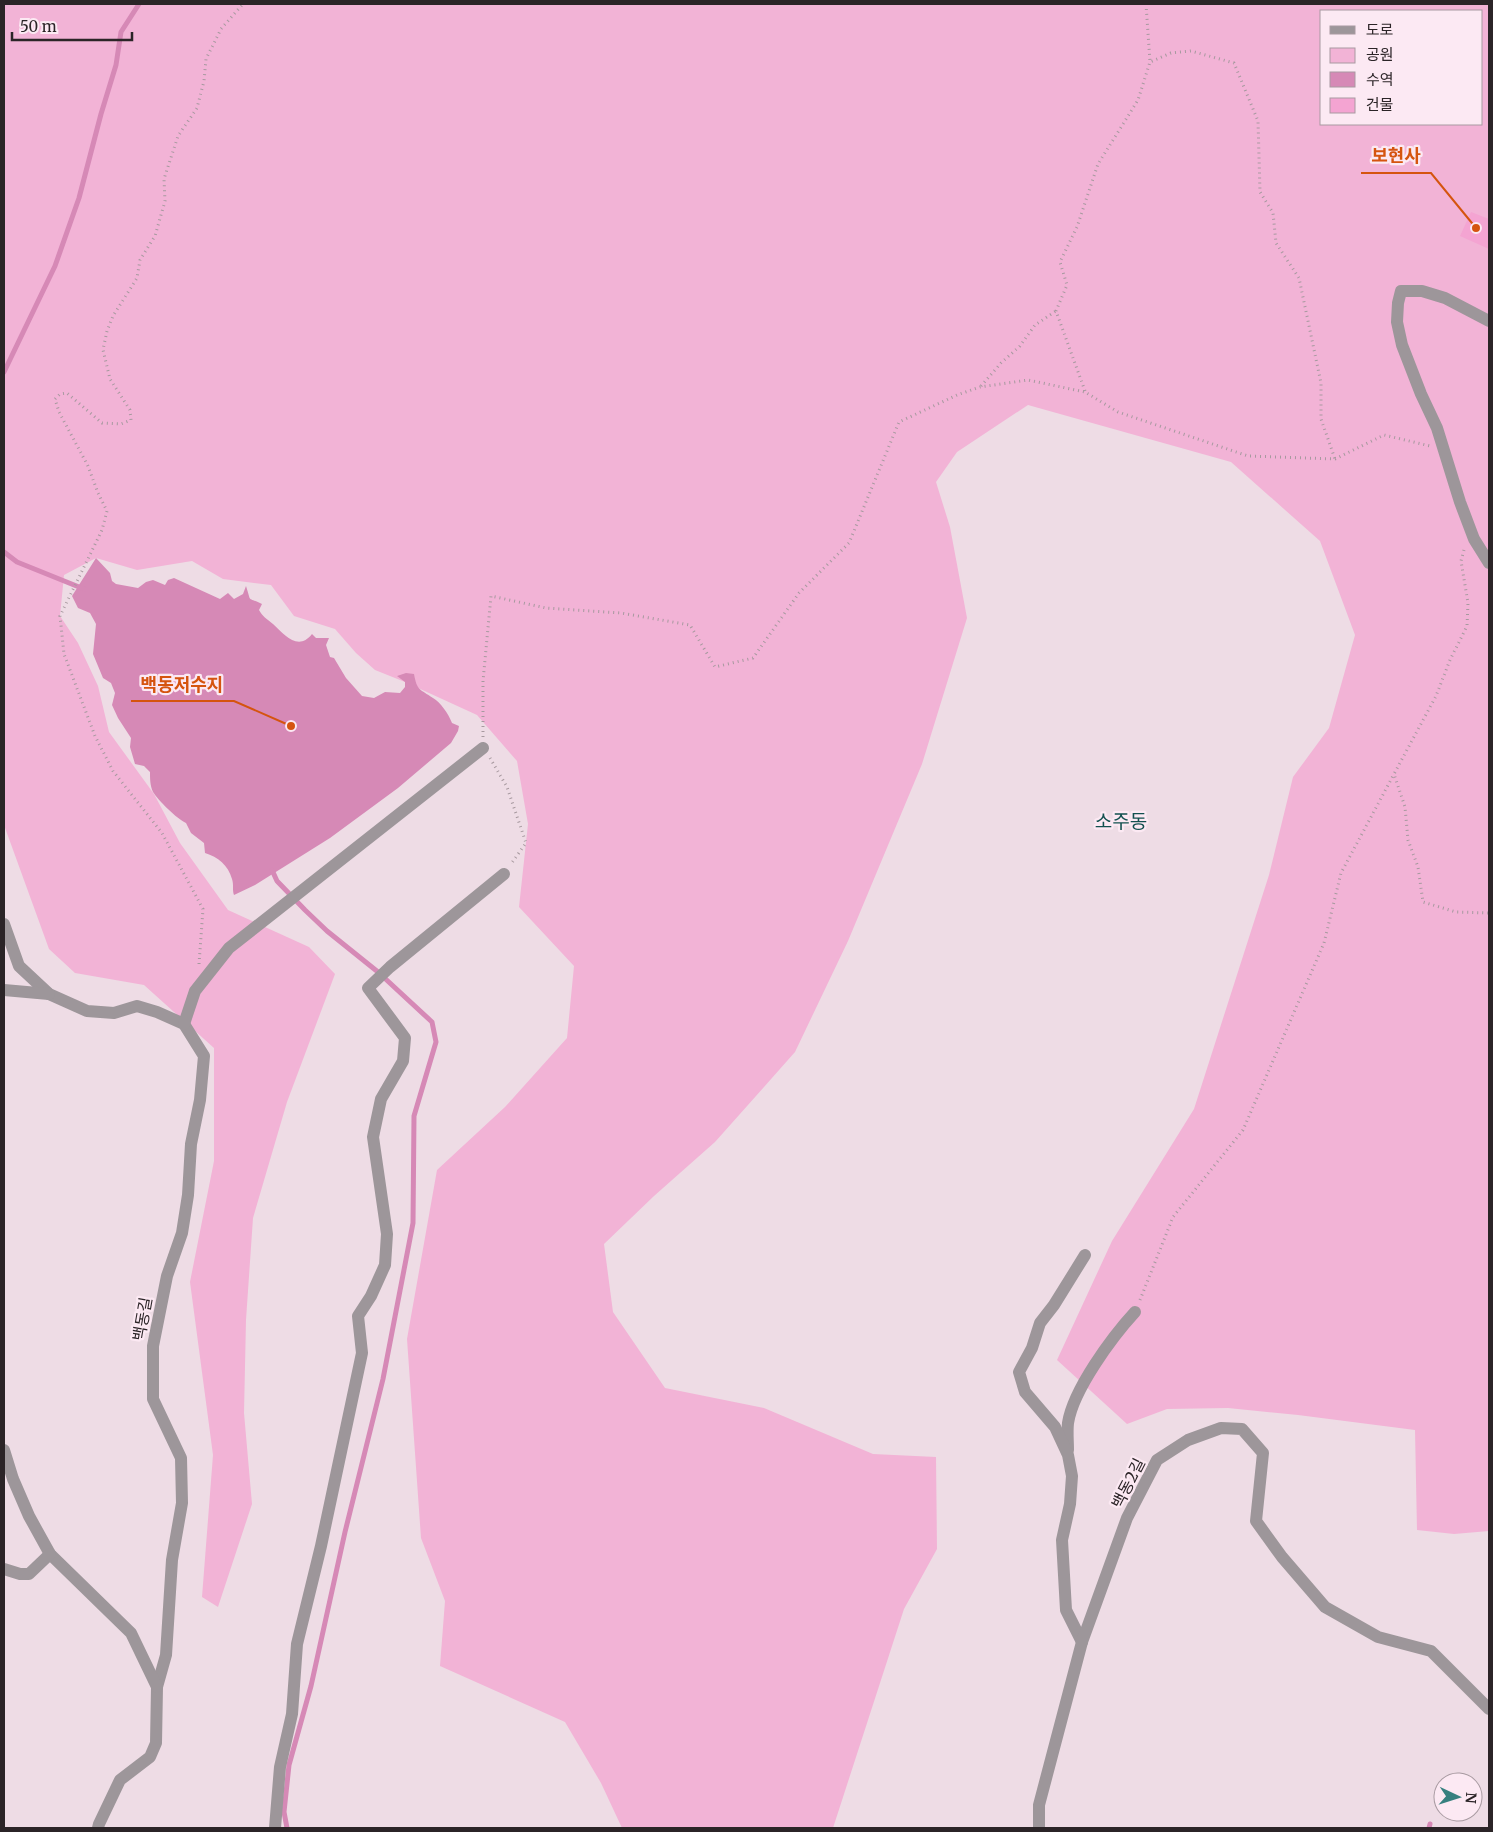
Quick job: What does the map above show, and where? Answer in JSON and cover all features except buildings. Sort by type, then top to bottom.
[{"type":"street","points":[[1489,321],[1445,298],[1422,291],[1401,292],[1398,303],[1397,322],[1402,345],[1445,450],[1460,502],[1474,539],[1489,563]]},
{"type":"street","points":[[4,924],[19,966],[49,994],[87,1011],[114,1013],[137,1006],[158,1012],[184,1024],[195,991],[229,948],[483,748]]},
{"type":"street","points":[[275,1828],[280,1768],[292,1714],[297,1644],[321,1546],[362,1353],[358,1316],[371,1296],[385,1265],[387,1234],[373,1137],[381,1099],[403,1061],[405,1038],[368,988],[390,967],[504,874]]},
{"type":"street","points":[[4,990],[49,994]]},
{"type":"street","name":"백동길","points":[[98,1828],[120,1780],[150,1757],[156,1743],[157,1687],[166,1655],[172,1560],[182,1503],[181,1458],[153,1399],[153,1346],[167,1276],[182,1233],[188,1195],[191,1144],[200,1100],[204,1056],[184,1024]]},
{"type":"street","points":[[1068,1455],[1055,1427],[1025,1392],[1019,1372],[1032,1348],[1040,1323],[1054,1305],[1085,1255]]},
{"type":"street","points":[[1082,1642],[1066,1610],[1062,1540],[1070,1504],[1072,1476],[1068,1455],[1068,1423],[1075,1401],[1107,1347],[1135,1312]]},
{"type":"street","name":"백동2길","points":[[1039,1828],[1039,1805],[1082,1642],[1127,1518],[1157,1460],[1188,1440],[1221,1428],[1242,1429],[1263,1453],[1256,1521],[1282,1557],[1325,1607],[1378,1637],[1431,1651],[1489,1709]]},
{"type":"street","points":[[4,1450],[13,1479],[26,1509],[50,1554],[131,1634],[157,1687]]},
{"type":"street","points":[[4,1569],[20,1574],[29,1574],[50,1554]]},
{"type":"path","points":[[195,991],[203,909],[162,833],[114,771],[95,736],[64,654],[60,616],[102,530],[107,511],[98,494],[88,466],[59,412],[55,399],[60,394],[67,393],[102,424],[121,424],[131,420],[130,410],[110,379],[104,350],[107,331],[121,301],[137,278],[140,260],[155,236],[165,201],[164,179],[178,136],[197,108],[204,81],[206,59],[221,29],[243,4]]},
{"type":"path","points":[[980,387],[1001,363],[1020,346],[1035,325],[1056,311],[1067,284],[1060,262],[1077,227],[1098,164],[1138,100],[1150,62],[1146,4]]},
{"type":"path","points":[[1150,62],[1171,53],[1191,51],[1234,63],[1258,121],[1260,192],[1272,213],[1276,243],[1299,278],[1321,383],[1322,419],[1335,459]]},
{"type":"path","points":[[1056,311],[1085,392]]},
{"type":"path","points":[[504,874],[526,843],[507,787],[483,748],[484,681],[491,596],[546,608],[621,613],[690,625],[715,668],[753,658],[799,592],[849,543],[899,422],[957,395],[980,387],[1028,380],[1085,392],[1118,412],[1248,456],[1335,459],[1384,434],[1445,450]]},
{"type":"path","points":[[1135,1312],[1173,1217],[1243,1130],[1324,943],[1341,873],[1436,696],[1450,660],[1467,626],[1468,603],[1461,561],[1470,526]]},
{"type":"path","points":[[1394,774],[1405,807],[1408,840],[1418,867],[1423,902],[1456,912],[1489,913]]},
{"type":"green space","points":[[4,4],[1489,4],[1489,1531],[1454,1534],[1417,1530],[1415,1430],[1228,1408],[1167,1409],[1127,1424],[1057,1360],[1112,1241],[1194,1109],[1269,875],[1293,777],[1329,728],[1355,635],[1320,541],[1231,462],[1028,405],[957,452],[936,482],[950,527],[967,618],[922,764],[848,941],[795,1052],[715,1142],[654,1196],[604,1244],[613,1312],[665,1388],[764,1408],[873,1454],[936,1457],[937,1549],[904,1609],[833,1828],[622,1828],[601,1783],[565,1722],[440,1666],[445,1601],[421,1538],[407,1339],[437,1170],[505,1107],[567,1038],[574,966],[519,907],[528,824],[517,761],[477,715],[375,670],[356,653],[335,629],[294,616],[271,585],[223,579],[192,561],[137,570],[96,558],[64,575],[60,616],[78,643],[98,686],[109,732],[154,794],[180,843],[228,910],[309,947],[335,974],[287,1102],[253,1218],[246,1320],[244,1413],[252,1504],[218,1607],[202,1597],[213,1455],[190,1282],[214,1161],[214,1048],[144,985],[75,973],[49,949],[4,825]]},
{"type":"water","points":[[96,558],[110,573],[112,581],[116,584],[138,588],[146,582],[153,580],[165,585],[168,580],[174,578],[220,599],[228,593],[234,599],[243,594],[246,586],[250,599],[262,604],[259,610],[262,614],[291,640],[302,641],[312,634],[316,638],[329,638],[326,645],[330,657],[334,658],[346,678],[362,696],[374,698],[385,692],[400,693],[405,687],[405,682],[397,676],[406,673],[414,674],[418,687],[441,705],[452,723],[459,726],[458,731],[451,743],[398,788],[330,838],[255,885],[234,895],[232,879],[225,866],[218,859],[205,853],[204,843],[191,833],[186,823],[168,809],[153,792],[150,772],[144,766],[135,764],[130,747],[131,738],[112,705],[115,693],[111,683],[103,678],[93,654],[96,624],[90,613],[78,608],[72,596]]},
{"type":"waterway","points":[[4,372],[55,266],[79,198],[116,65],[121,32],[139,4]]},
{"type":"waterway","points":[[4,552],[17,562],[84,589]]},
{"type":"waterway","points":[[272,870],[277,881],[327,931],[378,972],[432,1022],[436,1042],[414,1116],[413,1223],[383,1379],[345,1532],[311,1686],[289,1765],[284,1812],[287,1828]]},
{"type":"waterway","points":[[1429,1828],[1430,1824]]},
{"type":"place","name":"보현사","points":[[1476,228]]},
{"type":"place","name":"백동저수지","points":[[291,726]]},
{"type":"district","name":"소주동","points":[[1121,821]]}]
